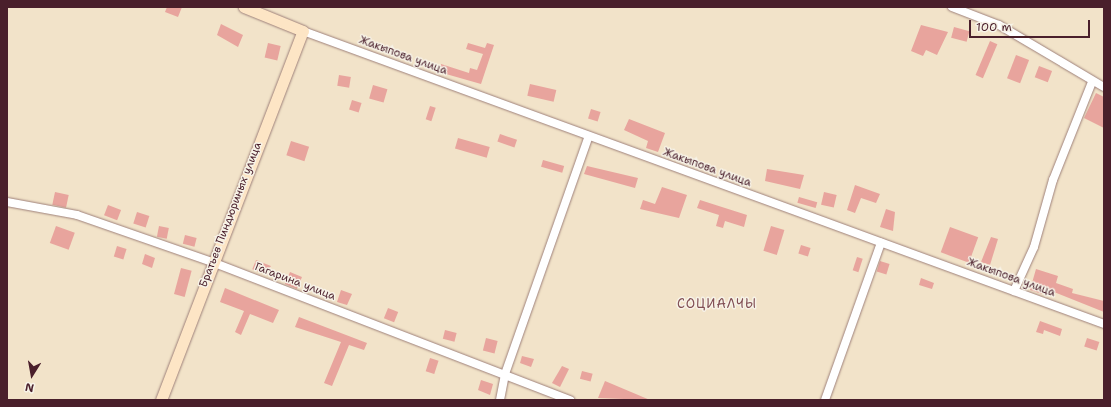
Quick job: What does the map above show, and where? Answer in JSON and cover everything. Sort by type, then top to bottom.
[{"type":"street","points":[[244,7],[258,10],[303,31]]},
{"type":"street","points":[[952,7],[999,25],[1092,82],[1104,87]]},
{"type":"street","name":"Жакыпова улица","points":[[303,31],[1104,324]]},
{"type":"street","name":"Братьев Пиндюриных улица","points":[[161,400],[212,262],[303,31]]},
{"type":"street","points":[[1014,291],[1034,247],[1053,180],[1092,82]]},
{"type":"street","points":[[500,400],[505,374],[589,136]]},
{"type":"street","name":"Гагарина улица","points":[[7,202],[77,216],[212,262],[570,400]]},
{"type":"street","points":[[825,400],[852,316],[881,243]]},
{"type":"building","points":[[167,7],[182,7],[178,17],[165,12]]},
{"type":"building","points":[[221,24],[243,35],[238,47],[217,35]]},
{"type":"building","points":[[921,25],[948,32],[937,55],[926,50],[923,56],[911,51]]},
{"type":"building","points":[[954,27],[969,31],[967,42],[951,38]]},
{"type":"building","points":[[990,41],[997,44],[983,78],[976,75]]},
{"type":"building","points":[[268,43],[281,46],[277,61],[265,58]]},
{"type":"building","points":[[468,43],[485,48],[487,43],[494,45],[481,84],[439,72],[441,64],[469,73],[470,68],[477,70],[483,54],[466,49]]},
{"type":"building","points":[[1016,55],[1029,60],[1020,83],[1007,78]]},
{"type":"building","points":[[1039,66],[1052,71],[1048,82],[1035,77]]},
{"type":"building","points":[[339,75],[351,77],[349,88],[337,86]]},
{"type":"building","points":[[530,84],[556,90],[554,102],[527,96]]},
{"type":"building","points":[[373,85],[387,89],[384,103],[369,98]]},
{"type":"building","points":[[1096,93],[1104,97],[1104,128],[1084,118]]},
{"type":"building","points":[[352,100],[362,103],[359,112],[349,110]]},
{"type":"building","points":[[430,106],[436,108],[431,121],[426,119]]},
{"type":"building","points":[[591,109],[601,112],[598,121],[588,119]]},
{"type":"building","points":[[629,119],[665,133],[658,152],[646,148],[648,141],[624,130]]},
{"type":"building","points":[[500,134],[517,140],[514,147],[497,142]]},
{"type":"building","points":[[458,138],[490,147],[487,158],[455,149]]},
{"type":"building","points":[[291,141],[309,147],[304,161],[286,155]]},
{"type":"building","points":[[543,160],[564,166],[562,173],[541,167]]},
{"type":"building","points":[[587,166],[638,178],[635,188],[584,174]]},
{"type":"building","points":[[767,169],[804,175],[800,189],[765,181]]},
{"type":"building","points":[[855,185],[880,194],[876,203],[861,198],[855,213],[847,210]]},
{"type":"building","points":[[662,187],[687,195],[679,218],[640,209],[643,200],[655,204]]},
{"type":"building","points":[[55,192],[69,195],[66,208],[52,205]]},
{"type":"building","points":[[824,192],[837,195],[834,208],[821,205]]},
{"type":"building","points":[[799,197],[817,202],[816,208],[797,203]]},
{"type":"building","points":[[700,200],[747,215],[744,227],[725,221],[723,228],[716,226],[719,215],[697,208]]},
{"type":"building","points":[[108,205],[121,210],[117,220],[104,215]]},
{"type":"building","points":[[886,209],[895,212],[893,231],[880,227]]},
{"type":"building","points":[[137,212],[149,216],[146,227],[133,223]]},
{"type":"building","points":[[56,226],[75,233],[69,250],[50,243]]},
{"type":"building","points":[[159,226],[169,228],[167,239],[157,237]]},
{"type":"building","points":[[771,226],[784,230],[777,255],[763,251]]},
{"type":"building","points":[[950,227],[978,237],[969,263],[941,252]]},
{"type":"building","points":[[185,235],[197,238],[194,247],[183,244]]},
{"type":"building","points":[[991,237],[998,239],[990,265],[981,262]]},
{"type":"building","points":[[801,245],[811,248],[808,257],[798,254]]},
{"type":"building","points":[[117,246],[127,249],[123,259],[114,257]]},
{"type":"building","points":[[145,254],[155,258],[152,268],[142,264]]},
{"type":"building","points":[[857,257],[863,259],[858,272],[853,270]]},
{"type":"building","points":[[256,260],[271,266],[267,275],[252,269]]},
{"type":"building","points":[[880,261],[890,264],[886,274],[877,272]]},
{"type":"building","points":[[181,268],[192,271],[185,297],[174,294]]},
{"type":"building","points":[[1036,269],[1058,276],[1056,283],[1073,289],[1072,293],[1104,301],[1104,312],[1044,288],[1042,294],[1030,290]]},
{"type":"building","points":[[290,272],[302,277],[297,289],[285,284]]},
{"type":"building","points":[[921,278],[934,283],[932,289],[919,285]]},
{"type":"building","points":[[225,288],[279,310],[273,323],[250,314],[241,335],[235,332],[244,311],[220,302]]},
{"type":"building","points":[[341,290],[352,294],[347,305],[337,302]]},
{"type":"building","points":[[388,308],[398,312],[394,322],[384,318]]},
{"type":"building","points":[[299,317],[367,343],[364,350],[349,345],[332,386],[324,383],[341,342],[295,327]]},
{"type":"building","points":[[1040,321],[1062,329],[1060,336],[1044,330],[1043,334],[1036,332]]},
{"type":"building","points":[[445,330],[457,333],[454,342],[443,339]]},
{"type":"building","points":[[486,338],[498,341],[494,354],[483,351]]},
{"type":"building","points":[[1087,338],[1099,342],[1097,351],[1084,347]]},
{"type":"building","points":[[522,356],[534,359],[531,367],[520,363]]},
{"type":"building","points":[[430,358],[439,361],[434,374],[426,371]]},
{"type":"building","points":[[562,366],[569,369],[560,387],[552,383]]},
{"type":"building","points":[[582,371],[593,374],[591,382],[580,379]]},
{"type":"building","points":[[481,380],[493,384],[490,395],[478,390]]},
{"type":"building","points":[[605,381],[650,400],[598,398]]},
{"type":"district","name":"СОЦИАЛЧЫ","points":[[717,304]]}]
